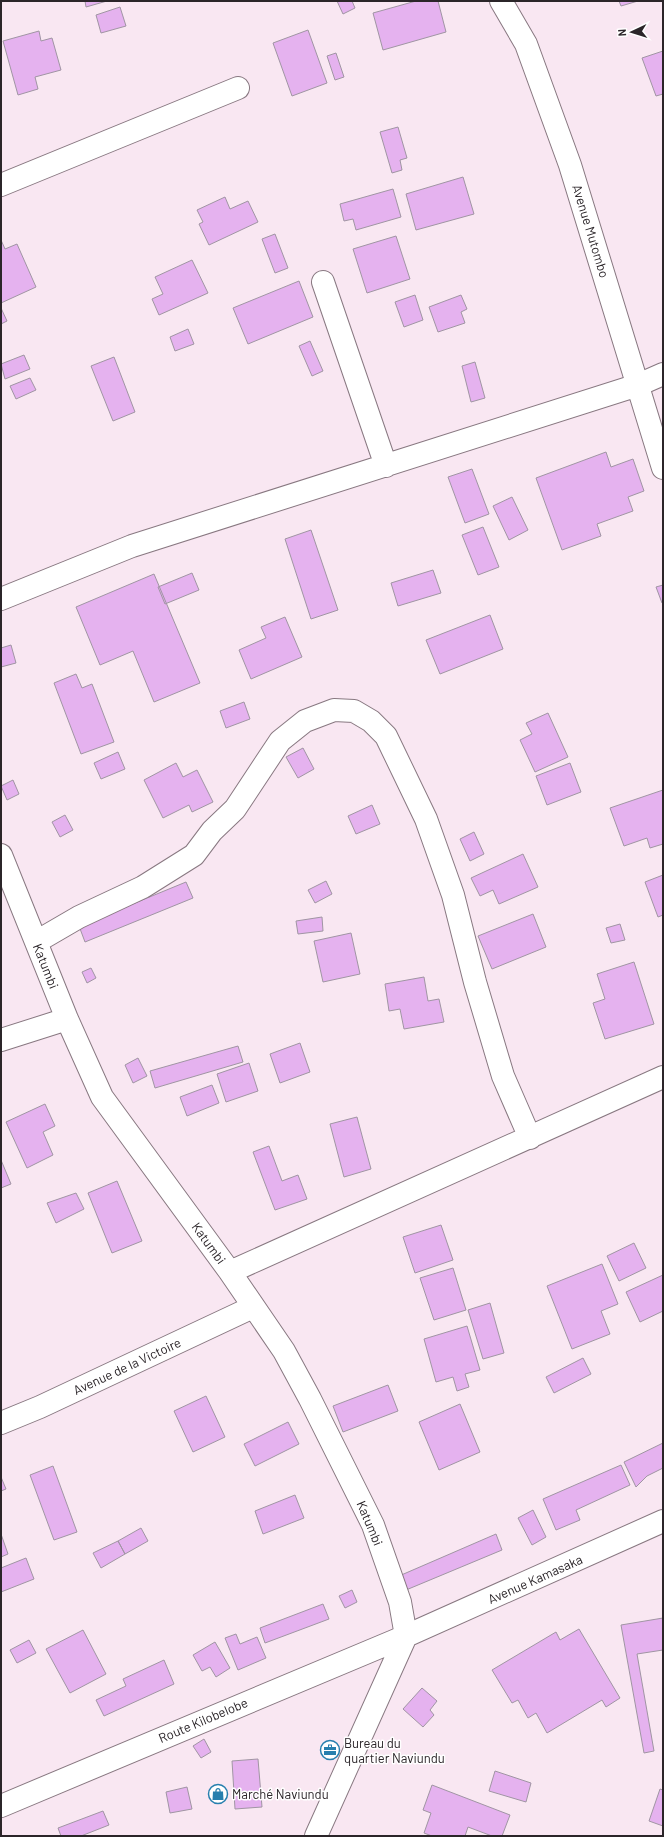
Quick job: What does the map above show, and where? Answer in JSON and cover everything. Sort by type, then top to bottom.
[{"type":"street","name":"Avenue Mutombo","points":[[501,1],[526,44],[570,165],[663,468]]},
{"type":"street","points":[[1,185],[238,88]]},
{"type":"street","points":[[323,282],[386,466]]},
{"type":"street","points":[[1,599],[132,546],[638,385],[663,374]]},
{"type":"street","points":[[36,942],[79,917],[143,887],[194,855],[212,831],[235,809],[280,741],[305,721],[334,710],[354,711],[371,721],[386,736],[426,820],[453,895],[503,1076],[530,1138]]},
{"type":"street","name":"Katumbi","points":[[1,855],[67,1019],[102,1097],[230,1272],[284,1351],[299,1379],[373,1525],[400,1602],[406,1636]]},
{"type":"street","points":[[1,1040],[67,1019]]},
{"type":"street","points":[[230,1272],[663,1077]]},
{"type":"street","name":"Avenue de la Victoire","points":[[1,1423],[40,1407],[253,1307]]},
{"type":"street","name":"Avenue Kamasaka","points":[[406,1636],[663,1521]]},
{"type":"street","points":[[316,1836],[406,1636]]},
{"type":"street","name":"Route Kilobelobe","points":[[1,1806],[406,1636]]},
{"type":"building","points":[[85,1],[107,1],[86,7]]},
{"type":"building","points":[[337,1],[352,1],[355,8],[343,14]]},
{"type":"building","points":[[416,1],[438,1],[446,32],[383,50],[373,13]]},
{"type":"building","points":[[619,1],[638,1],[621,6]]},
{"type":"building","points":[[120,7],[126,26],[101,33],[96,15]]},
{"type":"building","points":[[308,30],[327,83],[292,96],[273,43]]},
{"type":"building","points":[[39,31],[41,41],[52,38],[61,70],[35,77],[38,89],[18,95],[3,41]]},
{"type":"building","points":[[663,51],[663,94],[656,96],[642,58]]},
{"type":"building","points":[[336,53],[344,77],[335,80],[327,56]]},
{"type":"building","points":[[398,127],[407,158],[400,160],[402,170],[392,173],[380,132]]},
{"type":"building","points":[[463,177],[474,214],[416,230],[406,194]]},
{"type":"building","points":[[393,189],[401,217],[356,230],[353,219],[344,221],[340,204]]},
{"type":"building","points":[[225,197],[230,209],[248,201],[258,222],[209,245],[199,224],[203,222],[197,210]]},
{"type":"building","points":[[275,234],[288,268],[275,273],[262,239]]},
{"type":"building","points":[[396,236],[410,279],[367,293],[353,249]]},
{"type":"building","points":[[1,240],[5,249],[17,244],[36,287],[1,303]]},
{"type":"building","points":[[192,260],[208,293],[159,315],[152,299],[163,294],[155,277]]},
{"type":"building","points":[[299,281],[313,317],[248,344],[233,308]]},
{"type":"building","points":[[415,295],[423,320],[404,327],[395,302]]},
{"type":"building","points":[[461,295],[467,309],[461,312],[465,323],[438,332],[429,307]]},
{"type":"building","points":[[1,308],[7,321],[1,324]]},
{"type":"building","points":[[188,329],[194,344],[175,351],[170,337]]},
{"type":"building","points":[[310,341],[323,371],[312,376],[299,346]]},
{"type":"building","points":[[24,355],[30,369],[5,379],[1,364]]},
{"type":"building","points":[[114,357],[135,412],[113,421],[91,366]]},
{"type":"building","points":[[475,362],[485,398],[471,402],[462,366]]},
{"type":"building","points":[[30,378],[36,390],[16,399],[10,386]]},
{"type":"building","points":[[606,452],[611,467],[633,459],[644,491],[628,497],[633,511],[597,524],[601,536],[562,550],[536,478]]},
{"type":"building","points":[[472,469],[489,514],[465,523],[448,477]]},
{"type":"building","points":[[512,497],[528,530],[509,540],[493,506]]},
{"type":"building","points":[[483,527],[499,567],[478,575],[462,535]]},
{"type":"building","points":[[311,530],[338,610],[311,619],[285,539]]},
{"type":"building","points":[[433,570],[441,593],[398,606],[391,583]]},
{"type":"building","points":[[192,573],[199,590],[165,604],[158,587]]},
{"type":"building","points":[[154,574],[200,683],[154,702],[133,651],[100,665],[76,607]]},
{"type":"building","points":[[663,585],[663,602],[662,603],[656,587]]},
{"type":"building","points":[[490,615],[503,649],[440,674],[426,640]]},
{"type":"building","points":[[285,617],[302,657],[251,679],[239,650],[266,638],[261,627]]},
{"type":"building","points":[[11,645],[16,663],[1,667],[1,648]]},
{"type":"building","points":[[76,674],[82,688],[92,684],[114,742],[81,754],[54,683]]},
{"type":"building","points":[[244,702],[250,719],[226,728],[220,711]]},
{"type":"building","points":[[548,713],[568,757],[535,772],[520,740],[532,734],[526,723]]},
{"type":"building","points":[[303,748],[314,769],[298,778],[286,757]]},
{"type":"building","points":[[118,752],[125,769],[101,779],[94,763]]},
{"type":"building","points":[[176,763],[183,777],[197,770],[213,802],[192,812],[189,805],[163,818],[144,780]]},
{"type":"building","points":[[570,763],[581,792],[547,805],[536,776]]},
{"type":"building","points":[[13,780],[19,794],[7,800],[1,786]]},
{"type":"building","points":[[663,790],[663,844],[650,848],[647,838],[624,846],[610,808]]},
{"type":"building","points":[[372,805],[380,824],[356,834],[348,816]]},
{"type":"building","points":[[65,815],[73,830],[60,837],[52,822]]},
{"type":"building","points":[[474,832],[484,854],[470,861],[460,839]]},
{"type":"building","points":[[523,854],[538,887],[499,904],[493,890],[480,896],[471,878]]},
{"type":"building","points":[[663,875],[663,915],[658,917],[645,882]]},
{"type":"building","points":[[326,881],[332,894],[315,903],[308,890]]},
{"type":"building","points":[[186,882],[193,898],[85,942],[79,926]]},
{"type":"building","points":[[533,914],[546,947],[492,969],[478,936]]},
{"type":"building","points":[[322,917],[323,931],[298,934],[296,921]]},
{"type":"building","points":[[620,924],[625,940],[611,943],[606,928]]},
{"type":"building","points":[[351,933],[360,974],[323,982],[314,941]]},
{"type":"building","points":[[634,962],[654,1024],[605,1039],[593,1003],[605,999],[597,974]]},
{"type":"building","points":[[91,968],[96,978],[87,983],[82,972]]},
{"type":"building","points":[[424,977],[428,1001],[439,999],[444,1022],[404,1029],[400,1009],[389,1011],[385,984]]},
{"type":"building","points":[[300,1043],[310,1072],[280,1083],[270,1054]]},
{"type":"building","points":[[238,1046],[243,1062],[155,1088],[150,1071]]},
{"type":"building","points":[[138,1058],[147,1076],[133,1083],[125,1065]]},
{"type":"building","points":[[249,1063],[258,1091],[226,1102],[217,1074]]},
{"type":"building","points":[[212,1085],[219,1103],[187,1116],[180,1097]]},
{"type":"building","points":[[45,1104],[55,1126],[43,1132],[53,1155],[27,1168],[6,1122]]},
{"type":"building","points":[[357,1117],[371,1169],[344,1177],[330,1124]]},
{"type":"building","points":[[269,1146],[282,1181],[298,1175],[307,1199],[275,1210],[253,1152]]},
{"type":"building","points":[[1,1160],[11,1184],[1,1188]]},
{"type":"building","points":[[117,1181],[142,1241],[112,1253],[88,1193]]},
{"type":"building","points":[[76,1193],[84,1209],[56,1223],[47,1203]]},
{"type":"building","points":[[441,1225],[453,1260],[415,1273],[403,1237]]},
{"type":"building","points":[[634,1243],[646,1268],[619,1281],[607,1256]]},
{"type":"building","points":[[602,1264],[618,1304],[601,1311],[610,1334],[572,1349],[547,1286]]},
{"type":"building","points":[[453,1268],[466,1310],[434,1320],[420,1278]]},
{"type":"building","points":[[663,1275],[663,1311],[640,1322],[626,1292]]},
{"type":"building","points":[[490,1303],[504,1353],[483,1359],[468,1310]]},
{"type":"building","points":[[467,1326],[480,1370],[465,1374],[469,1387],[457,1391],[453,1377],[436,1382],[424,1339]]},
{"type":"building","points":[[583,1358],[591,1374],[554,1393],[546,1377]]},
{"type":"building","points":[[388,1385],[398,1411],[343,1432],[333,1406]]},
{"type":"building","points":[[206,1396],[225,1437],[193,1452],[174,1411]]},
{"type":"building","points":[[460,1404],[480,1452],[439,1470],[419,1422]]},
{"type":"building","points":[[288,1422],[299,1444],[255,1466],[244,1444]]},
{"type":"building","points":[[663,1443],[663,1468],[647,1476],[636,1487],[624,1462]]},
{"type":"building","points":[[621,1465],[630,1485],[576,1510],[580,1520],[556,1530],[543,1499]]},
{"type":"building","points":[[53,1466],[77,1532],[54,1540],[30,1475]]},
{"type":"building","points":[[1,1477],[6,1489],[1,1491]]},
{"type":"building","points":[[295,1495],[304,1518],[263,1534],[255,1511]]},
{"type":"building","points":[[533,1510],[546,1537],[532,1545],[518,1518]]},
{"type":"building","points":[[141,1528],[148,1541],[125,1554],[118,1541]]},
{"type":"building","points":[[1,1534],[8,1554],[1,1557]]},
{"type":"building","points":[[496,1534],[502,1550],[406,1590],[399,1576]]},
{"type":"building","points":[[118,1541],[125,1554],[101,1568],[93,1553]]},
{"type":"building","points":[[26,1558],[34,1579],[1,1592],[1,1568]]},
{"type":"building","points":[[352,1590],[357,1602],[345,1608],[339,1596]]},
{"type":"building","points":[[323,1604],[329,1619],[265,1643],[260,1628]]},
{"type":"building","points":[[663,1618],[663,1650],[637,1654],[654,1751],[644,1753],[621,1625]]},
{"type":"building","points":[[579,1629],[620,1698],[606,1707],[602,1700],[547,1733],[536,1713],[528,1718],[518,1700],[512,1703],[492,1670],[556,1632],[560,1640]]},
{"type":"building","points":[[83,1630],[106,1674],[70,1693],[46,1649]]},
{"type":"building","points":[[236,1634],[240,1644],[257,1637],[266,1658],[238,1670],[225,1638]]},
{"type":"building","points":[[29,1640],[36,1653],[17,1663],[10,1650]]},
{"type":"building","points":[[215,1642],[230,1668],[216,1677],[210,1667],[202,1671],[193,1655]]},
{"type":"building","points":[[164,1660],[174,1684],[104,1716],[96,1700],[126,1686],[123,1679]]},
{"type":"building","points":[[422,1688],[437,1701],[430,1710],[434,1715],[423,1727],[403,1709]]},
{"type":"building","points":[[204,1739],[211,1752],[201,1758],[193,1746]]},
{"type":"building","points":[[258,1759],[262,1807],[235,1809],[232,1761]]},
{"type":"building","points":[[495,1771],[531,1783],[526,1802],[489,1791]]},
{"type":"building","points":[[432,1785],[510,1815],[502,1836],[492,1836],[468,1827],[465,1836],[432,1836],[424,1833],[431,1813],[423,1810]]},
{"type":"building","points":[[187,1787],[192,1809],[170,1813],[166,1792]]},
{"type":"building","points":[[660,1789],[663,1790],[663,1826],[649,1821]]},
{"type":"building","points":[[103,1811],[109,1825],[81,1836],[61,1836],[58,1828]]},
{"type":"place","name":"Bureau du quartier Naviundu","points":[[330,1750]]},
{"type":"place","name":"Marché Naviundu","points":[[218,1794]]}]
